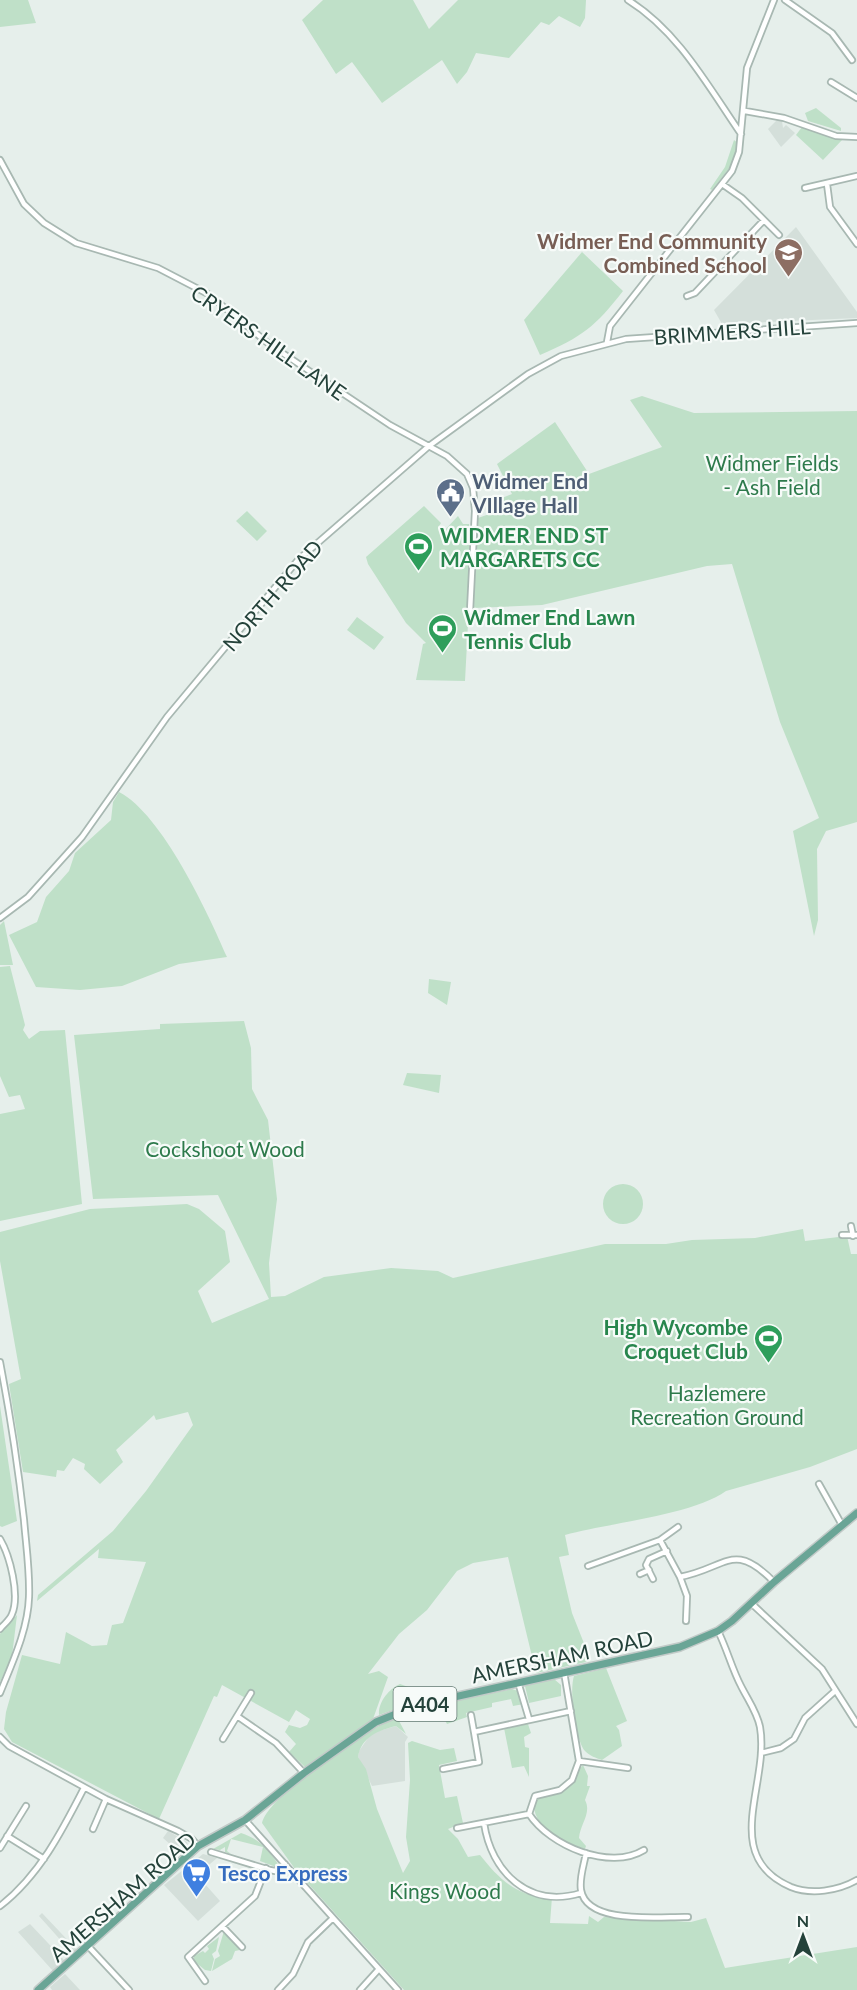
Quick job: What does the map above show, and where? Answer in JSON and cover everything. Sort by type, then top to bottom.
[{"type":"main road","name":"AMERSHAM ROAD","points":[[38,1990],[198,1846],[245,1820],[360,1732],[398,1711],[680,1647],[718,1631],[857,1513]]},
{"type":"street","points":[[627,0],[648,12],[684,50],[741,134]]},
{"type":"street","points":[[607,342],[610,326],[732,171],[740,152],[747,68],[774,0]]},
{"type":"street","points":[[785,0],[832,33],[852,60]]},
{"type":"street","points":[[831,82],[857,98]]},
{"type":"street","points":[[745,111],[784,118],[836,136],[857,137]]},
{"type":"street","name":"CRYERS HILL LANE","points":[[0,160],[24,204],[44,223],[76,243],[158,268],[208,294],[278,351],[390,425],[447,456],[467,474],[473,488],[475,511],[470,611]]},
{"type":"street","points":[[805,188],[857,176]]},
{"type":"street","points":[[722,184],[742,198],[779,234]]},
{"type":"street","points":[[827,184],[830,207],[857,244]]},
{"type":"street","points":[[687,296],[695,293],[764,220]]},
{"type":"street","name":"BRIMMERS HILL","points":[[607,342],[667,334],[857,323]]},
{"type":"street","name":"NORTH ROAD","points":[[0,918],[28,897],[82,837],[167,717],[276,584],[323,536],[429,446],[528,374],[561,356],[607,342]]},
{"type":"street","points":[[842,1235],[855,1235],[851,1226]]},
{"type":"street","points":[[0,1362],[16,1444],[28,1557],[29,1598],[26,1621],[9,1674],[0,1693]]},
{"type":"street","points":[[819,1484],[842,1525]]},
{"type":"street","points":[[588,1566],[660,1540],[678,1527]]},
{"type":"street","points":[[0,1539],[14,1578],[14,1610],[12,1617],[0,1629]]},
{"type":"street","points":[[660,1540],[681,1577],[687,1596],[686,1621]]},
{"type":"street","points":[[653,1579],[646,1565],[649,1559],[667,1551]]},
{"type":"street","points":[[681,1577],[702,1572],[727,1559],[741,1558],[755,1563],[774,1582]]},
{"type":"street","points":[[0,1562],[8,1559]]},
{"type":"street","points":[[640,1574],[649,1570]]},
{"type":"street","points":[[751,1603],[822,1669],[857,1724]]},
{"type":"street","points":[[718,1631],[740,1684],[755,1711],[761,1753],[750,1827],[753,1852],[781,1882],[802,1891],[823,1891],[857,1880]]},
{"type":"street","points":[[529,1814],[535,1796],[560,1790],[572,1780],[579,1761],[564,1672]]},
{"type":"street","points":[[519,1682],[529,1719]]},
{"type":"street","points":[[761,1753],[781,1748],[794,1739],[805,1718],[835,1691]]},
{"type":"street","points":[[223,1738],[251,1693]]},
{"type":"street","points":[[474,1732],[571,1711]]},
{"type":"street","points":[[443,1769],[479,1762],[471,1715]]},
{"type":"street","points":[[237,1716],[276,1743],[304,1773]]},
{"type":"street","points":[[0,1738],[9,1746],[84,1788],[178,1831],[192,1839],[198,1846]]},
{"type":"street","points":[[579,1761],[628,1768]]},
{"type":"street","points":[[0,1906],[30,1878],[44,1859],[84,1788]]},
{"type":"street","points":[[93,1829],[106,1799]]},
{"type":"street","points":[[0,1848],[26,1806]]},
{"type":"street","points":[[457,1828],[529,1814]]},
{"type":"street","points":[[529,1814],[550,1837],[586,1853],[633,1857],[644,1850]]},
{"type":"street","points":[[245,1820],[398,1990]]},
{"type":"street","points":[[483,1823],[492,1855],[505,1875],[521,1887],[560,1896],[581,1893]]},
{"type":"street","points":[[7,1836],[44,1859]]},
{"type":"street","points":[[211,1852],[275,1871],[285,1864]]},
{"type":"street","points":[[586,1853],[580,1881],[581,1893],[597,1911],[635,1917],[688,1917]]},
{"type":"street","points":[[205,1981],[188,1957],[255,1896],[266,1868]]},
{"type":"street","points":[[278,1990],[293,1974],[308,1942],[333,1918]]},
{"type":"street","points":[[223,1927],[242,1947]]},
{"type":"street","points":[[88,1946],[129,1990]]},
{"type":"street","points":[[360,1990],[379,1969]]},
{"type":"shaded area","points":[[777,120],[782,121],[783,128],[786,125],[795,133],[781,147],[768,129]]},
{"type":"shaded area","name":"Widmer End Community Combined School","points":[[796,227],[857,312],[857,318],[722,324],[714,310]]},
{"type":"shaded area","points":[[396,1726],[408,1737],[405,1742],[405,1781],[372,1786],[358,1757],[359,1751],[375,1732]]},
{"type":"shaded area","points":[[168,1831],[187,1842],[188,1846],[180,1853],[163,1838]]},
{"type":"shaded area","points":[[203,1854],[217,1858],[197,1875],[220,1901],[198,1921],[164,1885]]},
{"type":"shaded area","points":[[42,1913],[77,1950],[73,1954],[39,1916]]},
{"type":"shaded area","points":[[30,1924],[65,1961],[53,1971],[18,1932]]},
{"type":"shaded area","points":[[65,1974],[80,1990],[52,1990],[50,1987]]},
{"type":"green space","points":[[0,0],[28,0],[36,23],[0,27]]},
{"type":"green space","points":[[323,0],[413,0],[429,29],[458,0],[586,0],[585,18],[580,27],[559,16],[549,25],[541,22],[509,58],[476,53],[467,72],[457,84],[442,60],[382,103],[352,62],[336,74],[302,20]]},
{"type":"green space","points":[[816,108],[841,128],[841,131],[808,121],[805,113]]},
{"type":"green space","points":[[802,127],[842,140],[823,160],[796,135]]},
{"type":"green space","points":[[734,140],[738,143],[731,166],[712,190],[710,189],[725,167]]},
{"type":"green space","points":[[582,252],[623,291],[587,330],[540,355],[524,320]]},
{"type":"green space","name":"Widmer Fields - Ash Field","points":[[642,396],[694,413],[857,411],[857,822],[826,831],[817,849],[818,920],[814,936],[793,831],[819,818],[780,722],[732,564],[707,566],[542,605],[474,608],[475,519],[501,510],[497,500],[512,494],[497,464],[555,422],[589,474],[662,447],[630,400]]},
{"type":"green space","points":[[424,506],[441,523],[438,528],[443,532],[458,516],[463,524],[469,524],[471,567],[465,681],[416,680],[423,644],[426,643],[406,623],[368,564],[366,557]]},
{"type":"green space","points":[[247,511],[267,531],[257,541],[236,521]]},
{"type":"green space","points":[[357,617],[384,637],[374,650],[347,630]]},
{"type":"green space","points":[[119,792],[135,804],[167,842],[196,891],[227,957],[179,964],[122,986],[80,990],[36,987],[9,935],[37,922],[46,897],[69,871],[75,853],[111,820],[113,802]]},
{"type":"green space","points":[[4,921],[13,965],[0,965],[0,925]]},
{"type":"green space","points":[[10,966],[25,1025],[23,1030],[29,1039],[40,1031],[65,1030],[82,1204],[0,1221],[0,1114],[25,1109],[20,1095],[9,1097],[0,1076],[0,967]]},
{"type":"green space","points":[[429,979],[451,982],[447,1005],[428,993]]},
{"type":"green space","points":[[244,1021],[251,1048],[252,1089],[268,1120],[277,1199],[269,1263],[271,1297],[285,1296],[324,1277],[391,1268],[438,1271],[453,1278],[605,1244],[666,1244],[692,1240],[755,1238],[803,1229],[805,1241],[847,1236],[851,1254],[857,1254],[857,1449],[810,1467],[726,1491],[693,1506],[649,1518],[565,1535],[569,1555],[559,1557],[572,1613],[591,1661],[536,1673],[508,1557],[473,1563],[457,1571],[427,1610],[399,1634],[368,1674],[379,1671],[388,1677],[373,1719],[305,1767],[289,1752],[296,1744],[285,1732],[289,1725],[300,1728],[307,1725],[310,1719],[296,1710],[289,1722],[222,1685],[217,1697],[214,1696],[159,1819],[12,1742],[4,1729],[6,1712],[22,1655],[60,1664],[66,1632],[92,1646],[107,1645],[112,1625],[123,1623],[146,1562],[98,1558],[99,1549],[37,1601],[38,1595],[113,1531],[146,1491],[193,1425],[188,1412],[156,1420],[154,1415],[116,1450],[123,1462],[100,1484],[84,1469],[85,1464],[73,1458],[64,1471],[57,1470],[56,1477],[23,1472],[9,1384],[21,1379],[0,1261],[0,1232],[90,1209],[187,1204],[199,1209],[225,1231],[230,1262],[198,1291],[212,1323],[269,1299],[218,1195],[93,1199],[74,1035],[160,1029],[160,1024]]},
{"type":"green space","points":[[407,1073],[441,1075],[439,1093],[403,1085]]},
{"type":"green space","points":[[623,1184],[631,1185],[637,1190],[642,1196],[642,1212],[637,1218],[631,1223],[623,1224],[615,1223],[609,1218],[604,1212],[603,1204],[604,1196],[609,1190],[615,1185]]},
{"type":"green space","points":[[0,1406],[17,1521],[2,1527],[0,1526]]},
{"type":"green space","points":[[17,1615],[12,1656],[0,1682],[0,1634]]},
{"type":"green space","points":[[606,1668],[627,1721],[616,1726],[622,1746],[602,1760],[589,1754],[581,1745],[572,1692],[574,1676]]},
{"type":"green space","points":[[554,1679],[561,1685],[561,1696],[529,1703],[525,1686]]},
{"type":"green space","points":[[400,1684],[422,1692],[422,1699],[379,1715],[380,1705],[385,1696]]},
{"type":"green space","points":[[512,1689],[518,1691],[524,1704],[513,1706],[511,1699],[492,1703],[492,1707],[466,1713],[467,1717],[447,1724],[437,1705]]},
{"type":"green space","name":"Kings Wood","points":[[397,1717],[406,1734],[396,1726],[377,1732],[363,1744],[358,1757],[366,1769],[377,1809],[403,1873],[410,1861],[406,1837],[410,1780],[408,1743],[412,1741],[440,1750],[454,1748],[457,1761],[439,1765],[445,1798],[457,1796],[463,1823],[448,1829],[458,1839],[468,1857],[480,1855],[511,1886],[530,1895],[552,1897],[550,1923],[588,1924],[589,1916],[598,1922],[604,1917],[691,1922],[706,1918],[725,1968],[857,1947],[857,1990],[404,1990],[295,1869],[262,1823],[268,1811],[300,1780],[365,1734]]},
{"type":"green space","points":[[528,1724],[531,1733],[524,1737],[525,1747],[529,1748],[529,1777],[524,1766],[512,1768],[504,1728]]},
{"type":"green space","points":[[583,1765],[588,1776],[587,1786],[590,1786],[585,1800],[587,1809],[579,1838],[586,1846],[585,1849],[558,1838],[550,1832],[542,1825],[534,1809],[535,1799],[566,1788]]},
{"type":"green space","points":[[241,1833],[262,1845],[278,1864],[276,1867],[260,1861],[263,1847],[231,1839],[227,1851],[231,1854],[225,1852],[225,1847],[220,1850],[213,1849]]},
{"type":"green space","points":[[224,1931],[240,1950],[235,1951],[232,1959],[212,1971],[215,1959],[220,1956],[218,1951]]},
{"type":"green space","points":[[219,1937],[216,1951],[212,1954],[214,1959],[211,1971],[205,1970],[194,1961],[194,1956],[203,1951],[205,1953],[209,1949],[207,1946]]},
{"type":"place","name":"Widmer End Community Combined School","points":[[788,278]]},
{"type":"place","name":"Widmer End VIllage Hall","points":[[451,518]]},
{"type":"place","name":"WIDMER END ST MARGARETS CC","points":[[419,572]]},
{"type":"place","name":"Widmer End Lawn Tennis Club","points":[[443,654]]},
{"type":"place","name":"High Wycombe Croquet Club","points":[[769,1364]]},
{"type":"place","name":"Tesco Express","points":[[197,1898]]},
{"type":"park label","name":"Cockshoot Wood","points":[[225,1148]]},
{"type":"park label","name":"Hazlemere Recreation Ground","points":[[717,1404]]}]
